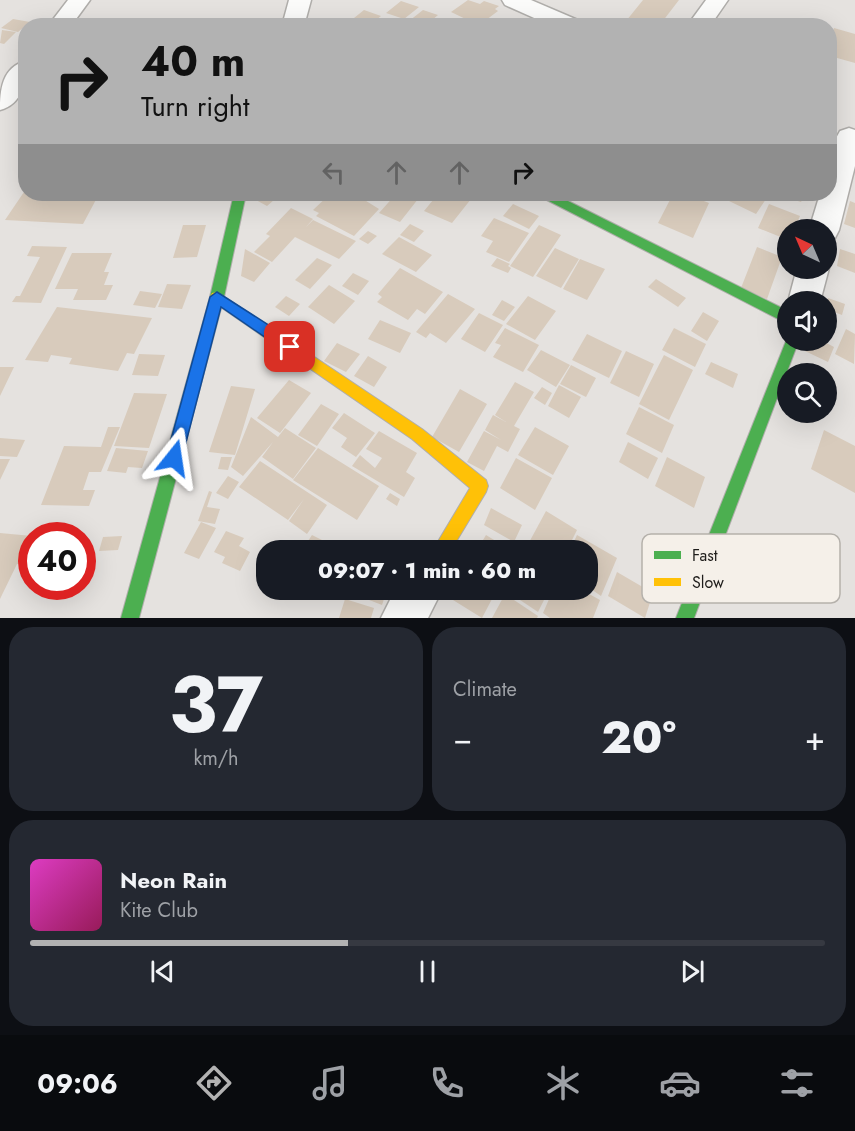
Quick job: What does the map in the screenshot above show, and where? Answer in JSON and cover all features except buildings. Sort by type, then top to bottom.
[{"type":"street","points":[[65,18],[79,0]]},
{"type":"street","points":[[294,18],[300,0]]},
{"type":"street","points":[[513,0],[554,18]]},
{"type":"street","points":[[704,18],[717,0]]},
{"type":"street","points":[[1,99],[18,78]]},
{"type":"street","points":[[837,168],[844,135]]},
{"type":"street","points":[[130,618],[217,297],[238,201]]},
{"type":"street","points":[[559,201],[777,312]]},
{"type":"street","points":[[826,219],[830,201]]},
{"type":"street","points":[[217,297],[417,434],[480,486],[448,540]]},
{"type":"street","points":[[717,534],[788,351]]},
{"type":"street","points":[[403,618],[414,600]]},
{"type":"street","points":[[685,618],[691,603]]},
{"type":"traffic: fast","points":[[130,618],[217,297],[238,201]]},
{"type":"traffic: fast","points":[[559,201],[777,312]]},
{"type":"traffic: fast","points":[[717,534],[788,351]]},
{"type":"traffic: fast","points":[[685,618],[691,603]]},
{"type":"traffic: slow","points":[[217,297],[417,434],[480,486],[448,540]]},
{"type":"route","points":[[174,458],[217,297],[290,347]]}]
